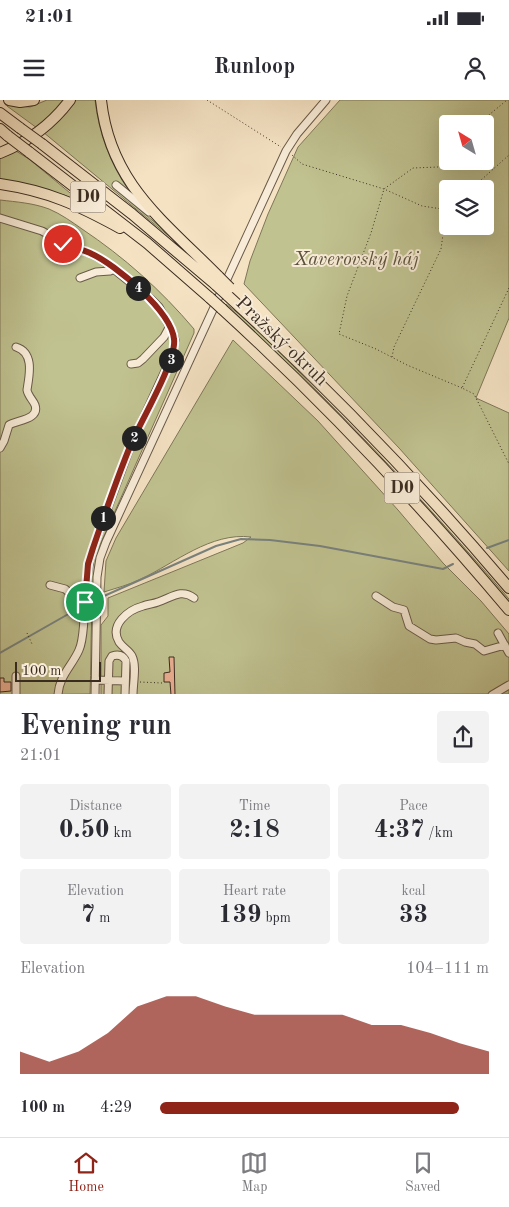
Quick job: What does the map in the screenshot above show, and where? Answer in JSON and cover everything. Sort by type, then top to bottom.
[{"type":"highway","points":[[15,101],[34,100]]},
{"type":"highway","points":[[0,153],[38,132],[70,100]]},
{"type":"highway","points":[[100,100],[110,144],[130,184],[150,209],[218,281]]},
{"type":"highway","name":"Pražský okruh","points":[[0,113],[218,281],[404,469],[509,588]]},
{"type":"highway","name":"Pražský okruh","points":[[4,132],[147,243],[221,308],[297,380],[384,468],[509,610]]},
{"type":"highway","points":[[0,184],[41,192],[70,202],[147,243]]},
{"type":"street","points":[[94,694],[97,576],[100,558],[286,151],[297,134],[326,100]]},
{"type":"street","points":[[116,185],[165,226],[218,281]]},
{"type":"street","points":[[0,218],[42,231],[63,244],[93,254],[151,299],[170,326],[175,340],[172,358],[131,446],[93,548],[88,564],[82,642],[75,657],[62,676],[58,694]]},
{"type":"street","points":[[80,278],[96,272],[114,269]]},
{"type":"street","points":[[131,364],[138,363],[143,359],[164,337],[170,326]]},
{"type":"street","points":[[0,448],[4,442],[9,425],[26,420],[32,416],[35,410],[34,404],[26,390],[30,364],[23,351],[16,347]]},
{"type":"street","points":[[50,584],[65,589],[85,606]]},
{"type":"street","points":[[133,694],[134,665],[132,656],[120,644],[117,637],[120,621],[132,610],[181,593],[194,598]]},
{"type":"street","points":[[376,596],[393,607],[404,610],[409,626],[432,640],[456,638],[475,644],[484,651],[505,645]]},
{"type":"street","points":[[498,634],[509,653]]},
{"type":"street","points":[[108,694],[109,660],[112,656],[120,655],[126,661],[125,694]]},
{"type":"street","points":[[16,676],[16,694]]},
{"type":"street","points":[[95,680],[125,681]]},
{"type":"street","points":[[492,694],[509,685]]},
{"type":"path","points":[[207,100],[286,151],[302,164],[384,190],[422,206],[439,209]]},
{"type":"path","points":[[489,115],[507,100]]},
{"type":"path","points":[[481,180],[509,155]]},
{"type":"path","points":[[439,166],[413,168],[384,190],[371,233],[347,296],[339,334],[474,394],[509,464]]},
{"type":"path","points":[[391,358],[394,347],[441,249],[443,235]]},
{"type":"path","points":[[462,388],[509,288]]},
{"type":"path","points":[[27,634],[32,644]]},
{"type":"path","points":[[133,682],[162,683]]},
{"type":"green space","points":[[47,100],[65,100],[37,128],[7,106],[30,107]]},
{"type":"green space","points":[[75,100],[95,100],[99,125],[106,148],[116,170],[129,191],[120,183],[115,189],[176,242],[43,132]]},
{"type":"green space","name":"Xaverovský háj","points":[[340,100],[509,100],[509,318],[476,398],[509,413],[509,571],[399,448],[244,284],[250,261],[268,214],[298,147]]},
{"type":"green space","points":[[16,151],[29,159],[81,202],[64,195],[0,180],[0,157]]},
{"type":"green space","points":[[0,200],[25,203],[53,211],[98,240],[141,275],[168,301],[194,329],[194,333],[100,545],[94,582],[90,694],[0,694]]},
{"type":"green space","points":[[226,304],[274,346],[392,468],[509,599],[509,604],[224,306]]},
{"type":"green space","points":[[233,340],[318,421],[443,563],[481,601],[509,634],[509,694],[101,694],[101,625],[108,616],[108,598],[243,543],[251,537],[222,539],[208,544],[136,581],[104,592],[106,561],[116,538]]},
{"type":"building","points":[[169,657],[174,657],[175,694],[171,694],[170,682],[164,682],[164,673],[170,672]]},
{"type":"building","points":[[0,678],[4,678],[4,682],[11,682],[11,691],[0,692]]},
{"type":"waterway","points":[[104,596],[216,546],[241,539],[270,540],[320,546],[443,569],[453,564]]},
{"type":"waterway","points":[[487,548],[509,540]]},
{"type":"waterway","points":[[0,653],[79,608]]},
{"type":"route","points":[[63,244],[93,254],[101,259],[151,299],[170,326],[175,340],[172,358],[144,415],[120,471],[93,548],[88,564],[85,602]]}]
